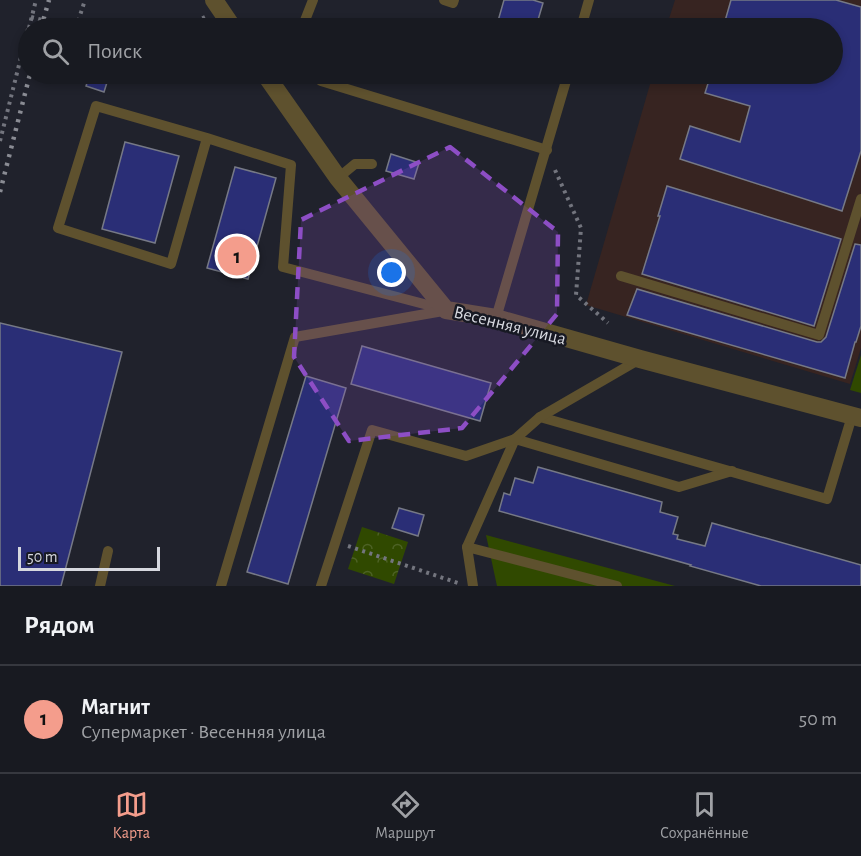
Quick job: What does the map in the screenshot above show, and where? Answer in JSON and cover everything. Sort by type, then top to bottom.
[{"type":"street","points":[[217,5],[226,18]]},
{"type":"street","name":"Весенняя улица","points":[[272,84],[338,178],[446,310],[496,318],[857,417]]},
{"type":"lane","points":[[306,18],[313,0]]},
{"type":"lane","points":[[444,0],[453,3],[454,0]]},
{"type":"lane","points":[[584,18],[589,0]]},
{"type":"lane","points":[[331,84],[547,150]]},
{"type":"lane","points":[[496,318],[565,84]]},
{"type":"lane","points":[[207,138],[171,264],[58,228],[96,106],[207,138],[291,165],[283,267],[446,310]]},
{"type":"lane","points":[[338,178],[355,164],[372,164]]},
{"type":"lane","points":[[621,276],[819,335],[861,199]]},
{"type":"lane","points":[[221,586],[295,337],[446,310]]},
{"type":"lane","points":[[321,586],[372,430],[466,456],[515,439],[540,417],[640,359]]},
{"type":"lane","points":[[540,417],[827,499],[857,417]]},
{"type":"lane","points":[[515,439],[679,488],[732,471]]},
{"type":"lane","points":[[473,586],[467,547],[515,439]]},
{"type":"lane","points":[[467,547],[617,586]]},
{"type":"lane","points":[[100,586],[108,551]]},
{"type":"path","points":[[36,0],[32,17],[36,18]]},
{"type":"path","points":[[78,18],[85,0]]},
{"type":"path","points":[[197,18],[217,5]]},
{"type":"path","points":[[0,141],[18,71]]},
{"type":"path","points":[[547,150],[581,228],[576,295],[608,323]]},
{"type":"path","points":[[336,542],[468,586]]},
{"type":"highlighted area","points":[[450,147],[558,232],[557,314],[462,428],[349,441],[294,357],[301,220]]},
{"type":"shaded area","points":[[675,0],[861,0],[861,348],[850,384],[586,305],[650,84],[843,84],[843,18],[669,18]]},
{"type":"green space","points":[[861,355],[861,393],[850,390]]},
{"type":"green space","points":[[362,527],[408,542],[394,584],[348,569]]},
{"type":"green space","points":[[486,535],[675,586],[497,586]]},
{"type":"building","points":[[504,0],[533,0],[543,3],[539,18],[499,18]]},
{"type":"building","points":[[731,0],[836,0],[861,7],[861,151],[842,211],[680,159],[690,126],[740,142],[750,106],[705,93],[708,84],[843,84],[843,18],[726,18]]},
{"type":"building","points":[[87,84],[106,84],[104,92],[86,86]]},
{"type":"building","points":[[125,142],[179,156],[155,243],[102,229]]},
{"type":"building","points":[[391,154],[419,163],[414,179],[386,171]]},
{"type":"building","points":[[235,167],[276,178],[248,279],[207,268]]},
{"type":"building","points":[[667,186],[841,239],[814,326],[642,274]]},
{"type":"building","points":[[855,244],[861,245],[861,326],[845,378],[627,315],[637,289],[821,342],[826,337]]},
{"type":"building","points":[[0,323],[122,352],[61,586],[0,586]]},
{"type":"building","points":[[362,346],[491,383],[480,421],[351,384]]},
{"type":"building","points":[[306,376],[346,388],[288,584],[247,572]]},
{"type":"building","points":[[538,467],[662,502],[660,512],[678,517],[673,534],[678,535],[677,539],[705,546],[712,523],[861,565],[861,586],[761,586],[499,511],[504,493],[510,495],[515,478],[533,483]]},
{"type":"building","points":[[399,508],[424,515],[418,536],[392,528]]},
{"type":"railway","points":[[44,18],[49,0]]},
{"type":"railway","points":[[0,192],[27,84]]},
{"type":"place","name":"Магнит","points":[[237,256]]}]
